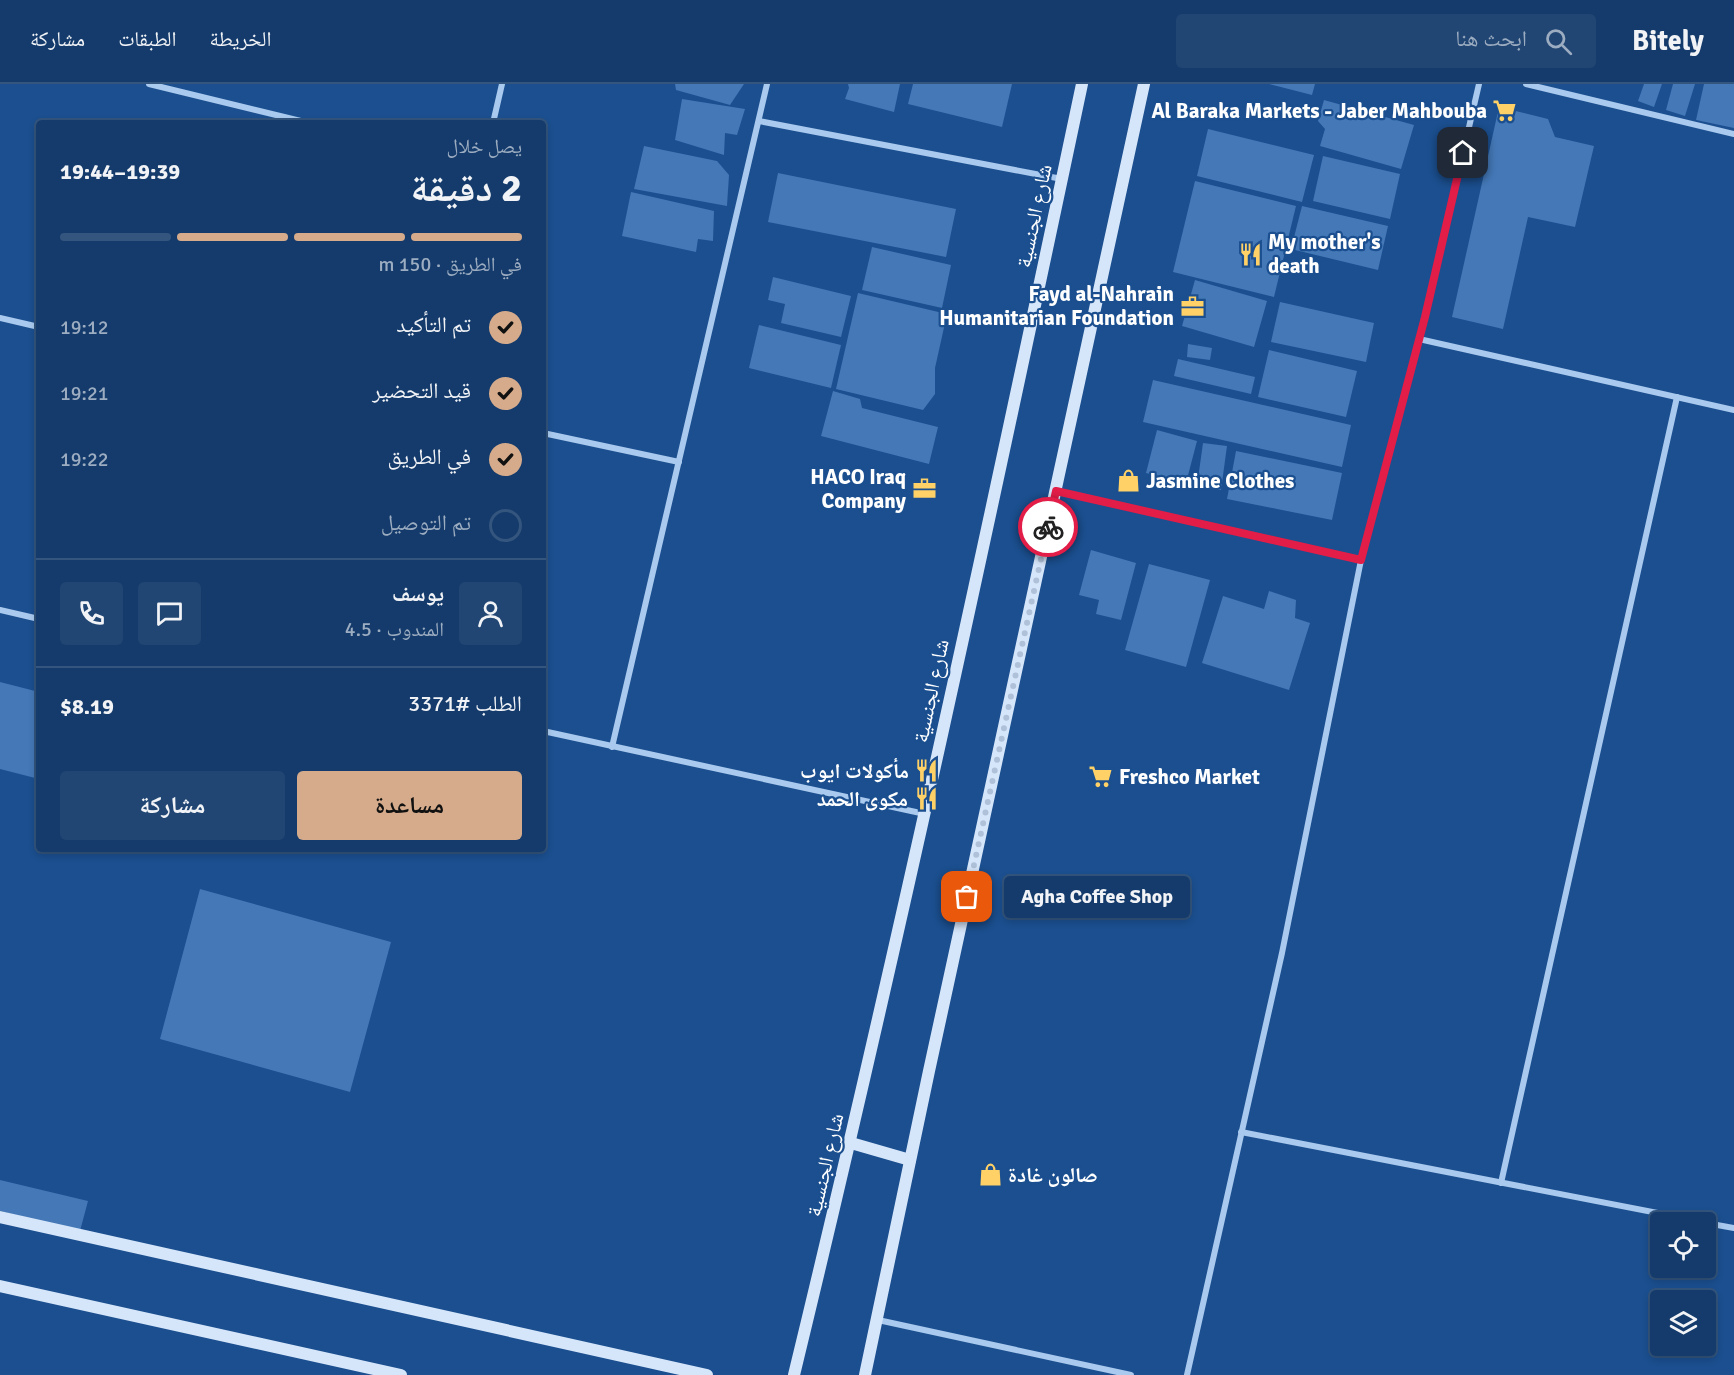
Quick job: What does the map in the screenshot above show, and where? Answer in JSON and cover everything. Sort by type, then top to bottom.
[{"type":"main road","name":"شارع الجنسية","points":[[794,1375],[925,814],[1082,84]]},
{"type":"main road","points":[[865,1375],[1144,84]]},
{"type":"main road","points":[[850,1143],[910,1160]]},
{"type":"main road","points":[[0,1217],[707,1375]]},
{"type":"main road","points":[[0,1286],[401,1375]]},
{"type":"street","points":[[149,84],[297,120]]},
{"type":"street","points":[[495,120],[502,84]]},
{"type":"street","points":[[612,747],[767,84]]},
{"type":"street","points":[[1187,1375],[1282,953],[1361,560],[1419,339],[1479,84]]},
{"type":"street","points":[[1526,84],[1734,134]]},
{"type":"street","points":[[759,121],[1062,179]]},
{"type":"street","points":[[0,318],[36,326]]},
{"type":"street","points":[[1419,339],[1734,410]]},
{"type":"street","points":[[1502,1183],[1677,398]]},
{"type":"street","points":[[546,434],[679,462]]},
{"type":"street","points":[[1056,491],[1361,560]]},
{"type":"street","points":[[0,610],[36,618]]},
{"type":"street","points":[[546,732],[925,814]]},
{"type":"street","points":[[1241,1132],[1650,1212]]},
{"type":"street","points":[[1716,1225],[1734,1228]]},
{"type":"street","points":[[878,1320],[1131,1375]]},
{"type":"building","points":[[675,84],[744,84],[730,105],[676,90]]},
{"type":"building","points":[[848,84],[900,84],[894,112],[845,99]]},
{"type":"building","points":[[913,84],[1012,84],[1002,127],[908,104]]},
{"type":"building","points":[[1269,84],[1315,84],[1312,95]]},
{"type":"building","points":[[1644,84],[1662,84],[1654,107],[1638,101]]},
{"type":"building","points":[[1673,84],[1695,84],[1685,116],[1666,110]]},
{"type":"building","points":[[1704,84],[1734,84],[1734,128],[1696,120]]},
{"type":"building","points":[[682,99],[745,109],[737,135],[725,133],[724,155],[675,140]]},
{"type":"building","points":[[1324,100],[1414,125],[1401,169],[1320,146],[1325,129],[1318,121]]},
{"type":"building","points":[[1499,107],[1548,119],[1555,137],[1594,146],[1575,227],[1528,217],[1503,329],[1452,317]]},
{"type":"building","points":[[1208,129],[1314,155],[1302,202],[1197,176]]},
{"type":"building","points":[[644,146],[717,161],[729,175],[727,206],[634,189]]},
{"type":"building","points":[[1323,156],[1400,174],[1390,219],[1313,201]]},
{"type":"building","points":[[778,173],[956,209],[946,257],[768,222]]},
{"type":"building","points":[[1195,181],[1296,206],[1274,297],[1173,272]]},
{"type":"building","points":[[631,192],[714,211],[713,241],[698,239],[696,252],[622,236]]},
{"type":"building","points":[[1302,206],[1388,226],[1378,270],[1291,249]]},
{"type":"building","points":[[872,247],[951,265],[942,308],[862,290]]},
{"type":"building","points":[[773,277],[851,296],[841,337],[781,323],[785,304],[768,300]]},
{"type":"building","points":[[1195,280],[1267,301],[1254,347],[1182,326]]},
{"type":"building","points":[[858,293],[947,314],[935,368],[935,394],[923,410],[836,389]]},
{"type":"building","points":[[1280,302],[1374,323],[1366,362],[1271,342]]},
{"type":"building","points":[[759,325],[841,345],[831,388],[749,368]]},
{"type":"building","points":[[1188,344],[1212,348],[1210,360],[1187,357]]},
{"type":"building","points":[[1269,350],[1357,371],[1346,417],[1258,397]]},
{"type":"building","points":[[1178,359],[1255,377],[1251,394],[1174,376]]},
{"type":"building","points":[[1153,380],[1351,425],[1342,467],[1143,422]]},
{"type":"building","points":[[833,391],[860,399],[862,408],[938,427],[929,464],[821,436]]},
{"type":"building","points":[[1157,430],[1197,441],[1186,483],[1146,473]]},
{"type":"building","points":[[1203,443],[1227,446],[1221,490],[1197,486]]},
{"type":"building","points":[[1236,451],[1342,473],[1332,520],[1227,499]]},
{"type":"building","points":[[1091,550],[1136,563],[1121,620],[1096,614],[1099,600],[1079,595]]},
{"type":"building","points":[[1149,564],[1210,580],[1186,667],[1125,650]]},
{"type":"building","points":[[1269,591],[1296,600],[1295,618],[1310,623],[1289,690],[1202,663],[1223,596],[1264,609]]},
{"type":"building","points":[[0,682],[36,691],[36,778],[0,769]]},
{"type":"building","points":[[200,889],[391,942],[350,1092],[160,1039]]},
{"type":"building","points":[[0,1180],[88,1201],[80,1231],[0,1211]]},
{"type":"way so far","points":[[967,897],[1048,527]]},
{"type":"place","name":"Al Baraka Markets - Jaber Mahbouba","points":[[1505,111]]},
{"type":"place","name":"My mother's death","points":[[1250,254]]},
{"type":"place","name":"Fayd al-Nahrain Humanitarian Foundation","points":[[1192,306]]},
{"type":"place","name":"Jasmine Clothes","points":[[1128,481]]},
{"type":"place","name":"HACO Iraq Company","points":[[924,489]]},
{"type":"place","name":"مأكولات ايوب","points":[[927,771]]},
{"type":"place","name":"Freshco Market","points":[[1101,777]]},
{"type":"place","name":"مكوى الحمد","points":[[926,799]]},
{"type":"place","name":"Agha Coffee Shop","points":[[967,897]]},
{"type":"place","name":"صالون غادة","points":[[990,1175]]},
{"type":"route","points":[[1048,527],[1056,491],[1361,560],[1425,317],[1463,153]]}]
